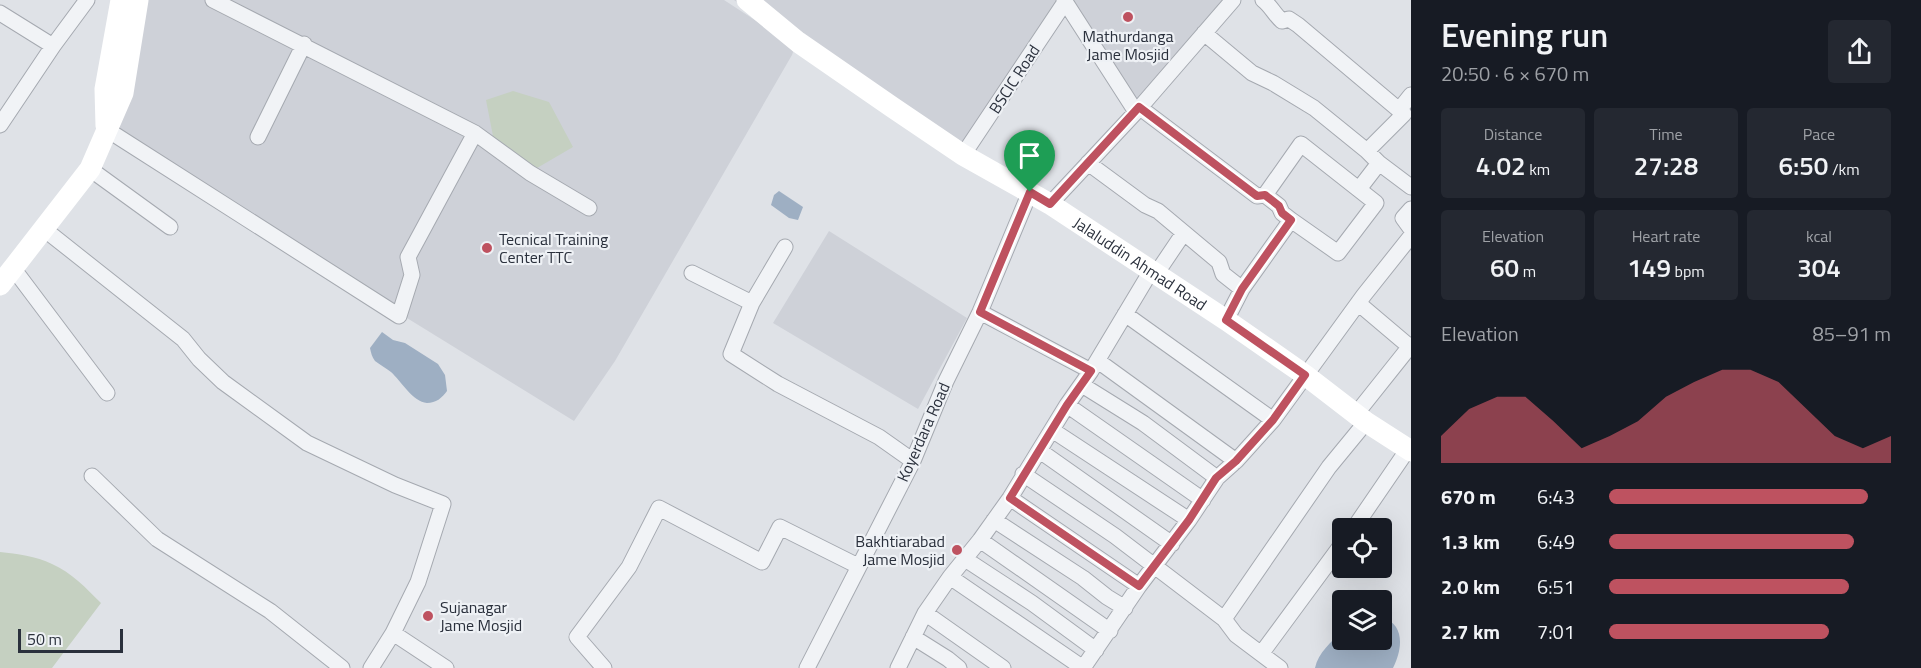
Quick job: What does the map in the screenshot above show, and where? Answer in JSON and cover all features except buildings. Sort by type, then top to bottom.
[{"type":"street","points":[[0,125],[52,46],[87,0]]},
{"type":"street","points":[[106,393],[6,277],[90,169],[106,129],[105,89],[125,0]]},
{"type":"street","points":[[213,0],[304,44],[476,133],[530,173],[589,208]]},
{"type":"street","name":"Jalaluddin Ahmad Road","points":[[747,0],[798,42],[963,155],[1050,204],[1226,320],[1305,375],[1361,418],[1410,450]]},
{"type":"street","points":[[1050,204],[1138,109],[1233,0]]},
{"type":"street","points":[[1263,0],[1271,6],[1272,12],[1282,21],[1289,19],[1298,25],[1404,114],[1367,151]]},
{"type":"street","name":"BSCIC Road","points":[[963,155],[1065,1],[1138,109]]},
{"type":"street","points":[[0,13],[52,46]]},
{"type":"street","points":[[1204,33],[1252,73],[1314,108],[1411,187]]},
{"type":"street","points":[[258,137],[304,44]]},
{"type":"street","points":[[1398,110],[1411,95]]},
{"type":"street","points":[[1138,109],[1257,196],[1265,195],[1279,206],[1282,213],[1338,254],[1376,203],[1301,144],[1265,195]]},
{"type":"street","points":[[106,129],[399,316],[412,275],[408,257],[476,133]]},
{"type":"street","points":[[1359,189],[1379,163]]},
{"type":"street","points":[[1088,164],[1145,205],[1158,211],[1219,262],[1223,274],[1242,289]]},
{"type":"street","points":[[90,169],[170,227]]},
{"type":"street","name":"Koyerdara Road","points":[[807,668],[913,461],[946,381],[980,312],[1030,192]]},
{"type":"street","points":[[1411,209],[1403,218],[1411,229]]},
{"type":"street","points":[[1226,320],[1242,289],[1291,220]]},
{"type":"street","points":[[44,229],[183,339],[199,359],[224,382],[307,443],[395,485],[443,504],[418,582],[393,633],[371,668]]},
{"type":"street","points":[[898,668],[925,613],[1010,498],[1067,405],[1095,366],[1125,314],[1183,234]]},
{"type":"street","points":[[950,577],[1083,668],[1139,586],[1203,500],[1216,478],[1236,461],[1273,420],[1358,303],[1411,236]]},
{"type":"street","points":[[785,247],[752,303],[731,354],[778,384],[879,437],[913,461]]},
{"type":"street","points":[[692,273],[752,303]]},
{"type":"street","points":[[1224,619],[1410,346],[1358,303]]},
{"type":"street","points":[[980,312],[1095,366],[1236,461]]},
{"type":"street","points":[[1125,314],[1273,420]]},
{"type":"street","points":[[1082,385],[1143,423],[1216,478]]},
{"type":"street","points":[[1067,405],[1203,500]]},
{"type":"street","points":[[1052,430],[1189,520]]},
{"type":"street","points":[[1361,518],[1410,450]]},
{"type":"street","points":[[1040,451],[1172,544]]},
{"type":"street","points":[[1023,474],[1115,536],[1224,619],[1236,636],[1280,668]]},
{"type":"street","points":[[92,476],[157,540],[270,612],[342,668]]},
{"type":"street","points":[[1010,498],[1139,586]]},
{"type":"street","points":[[604,668],[577,637],[630,567],[660,508],[762,562],[780,526],[858,566]]},
{"type":"street","points":[[994,520],[1125,608]]},
{"type":"street","points":[[980,540],[1110,631]]},
{"type":"street","points":[[1261,654],[1332,558]]},
{"type":"street","points":[[964,559],[1032,603],[1096,650]]},
{"type":"street","points":[[925,613],[1003,668]]},
{"type":"street","points":[[393,633],[446,668]]},
{"type":"street","points":[[913,637],[959,668]]},
{"type":"shaded area","name":"Tecnical Training Center TTC","points":[[132,0],[724,0],[795,46],[792,55],[615,361],[574,421],[110,135]]},
{"type":"shaded area","points":[[734,0],[1239,0],[1135,122],[1064,12],[966,159]]},
{"type":"shaded area","points":[[829,231],[967,318],[918,409],[773,323]]},
{"type":"green space","points":[[513,91],[549,102],[573,147],[537,168],[512,155],[493,136],[486,100]]},
{"type":"green space","points":[[0,552],[33,557],[59,567],[101,603],[52,668],[0,668]]},
{"type":"water","points":[[779,191],[803,207],[798,220],[789,218],[771,205],[774,195]]},
{"type":"water","points":[[382,332],[393,340],[405,343],[438,364],[445,375],[447,391],[441,398],[433,402],[422,402],[408,391],[391,372],[375,361],[370,348]]},
{"type":"water","points":[[1392,623],[1400,639],[1393,668],[1315,668],[1322,652],[1332,641],[1332,650],[1392,650]]},
{"type":"place","name":"Mathurdanga Jame Mosjid","points":[[1128,17]]},
{"type":"place","name":"Tecnical Training Center TTC","points":[[487,248]]},
{"type":"place","name":"Bakhtiarabad Jame Mosjid","points":[[957,550]]},
{"type":"place","name":"Sujanagar Jame Mosjid","points":[[428,616]]},
{"type":"route","points":[[1139,107],[1257,196],[1265,195],[1291,220],[1242,289],[1226,320],[1305,375],[1273,420],[1236,461],[1216,478],[1172,544],[1139,586],[1010,498],[1067,405],[1091,371],[980,312],[1030,192],[1050,204],[1139,107]]}]
